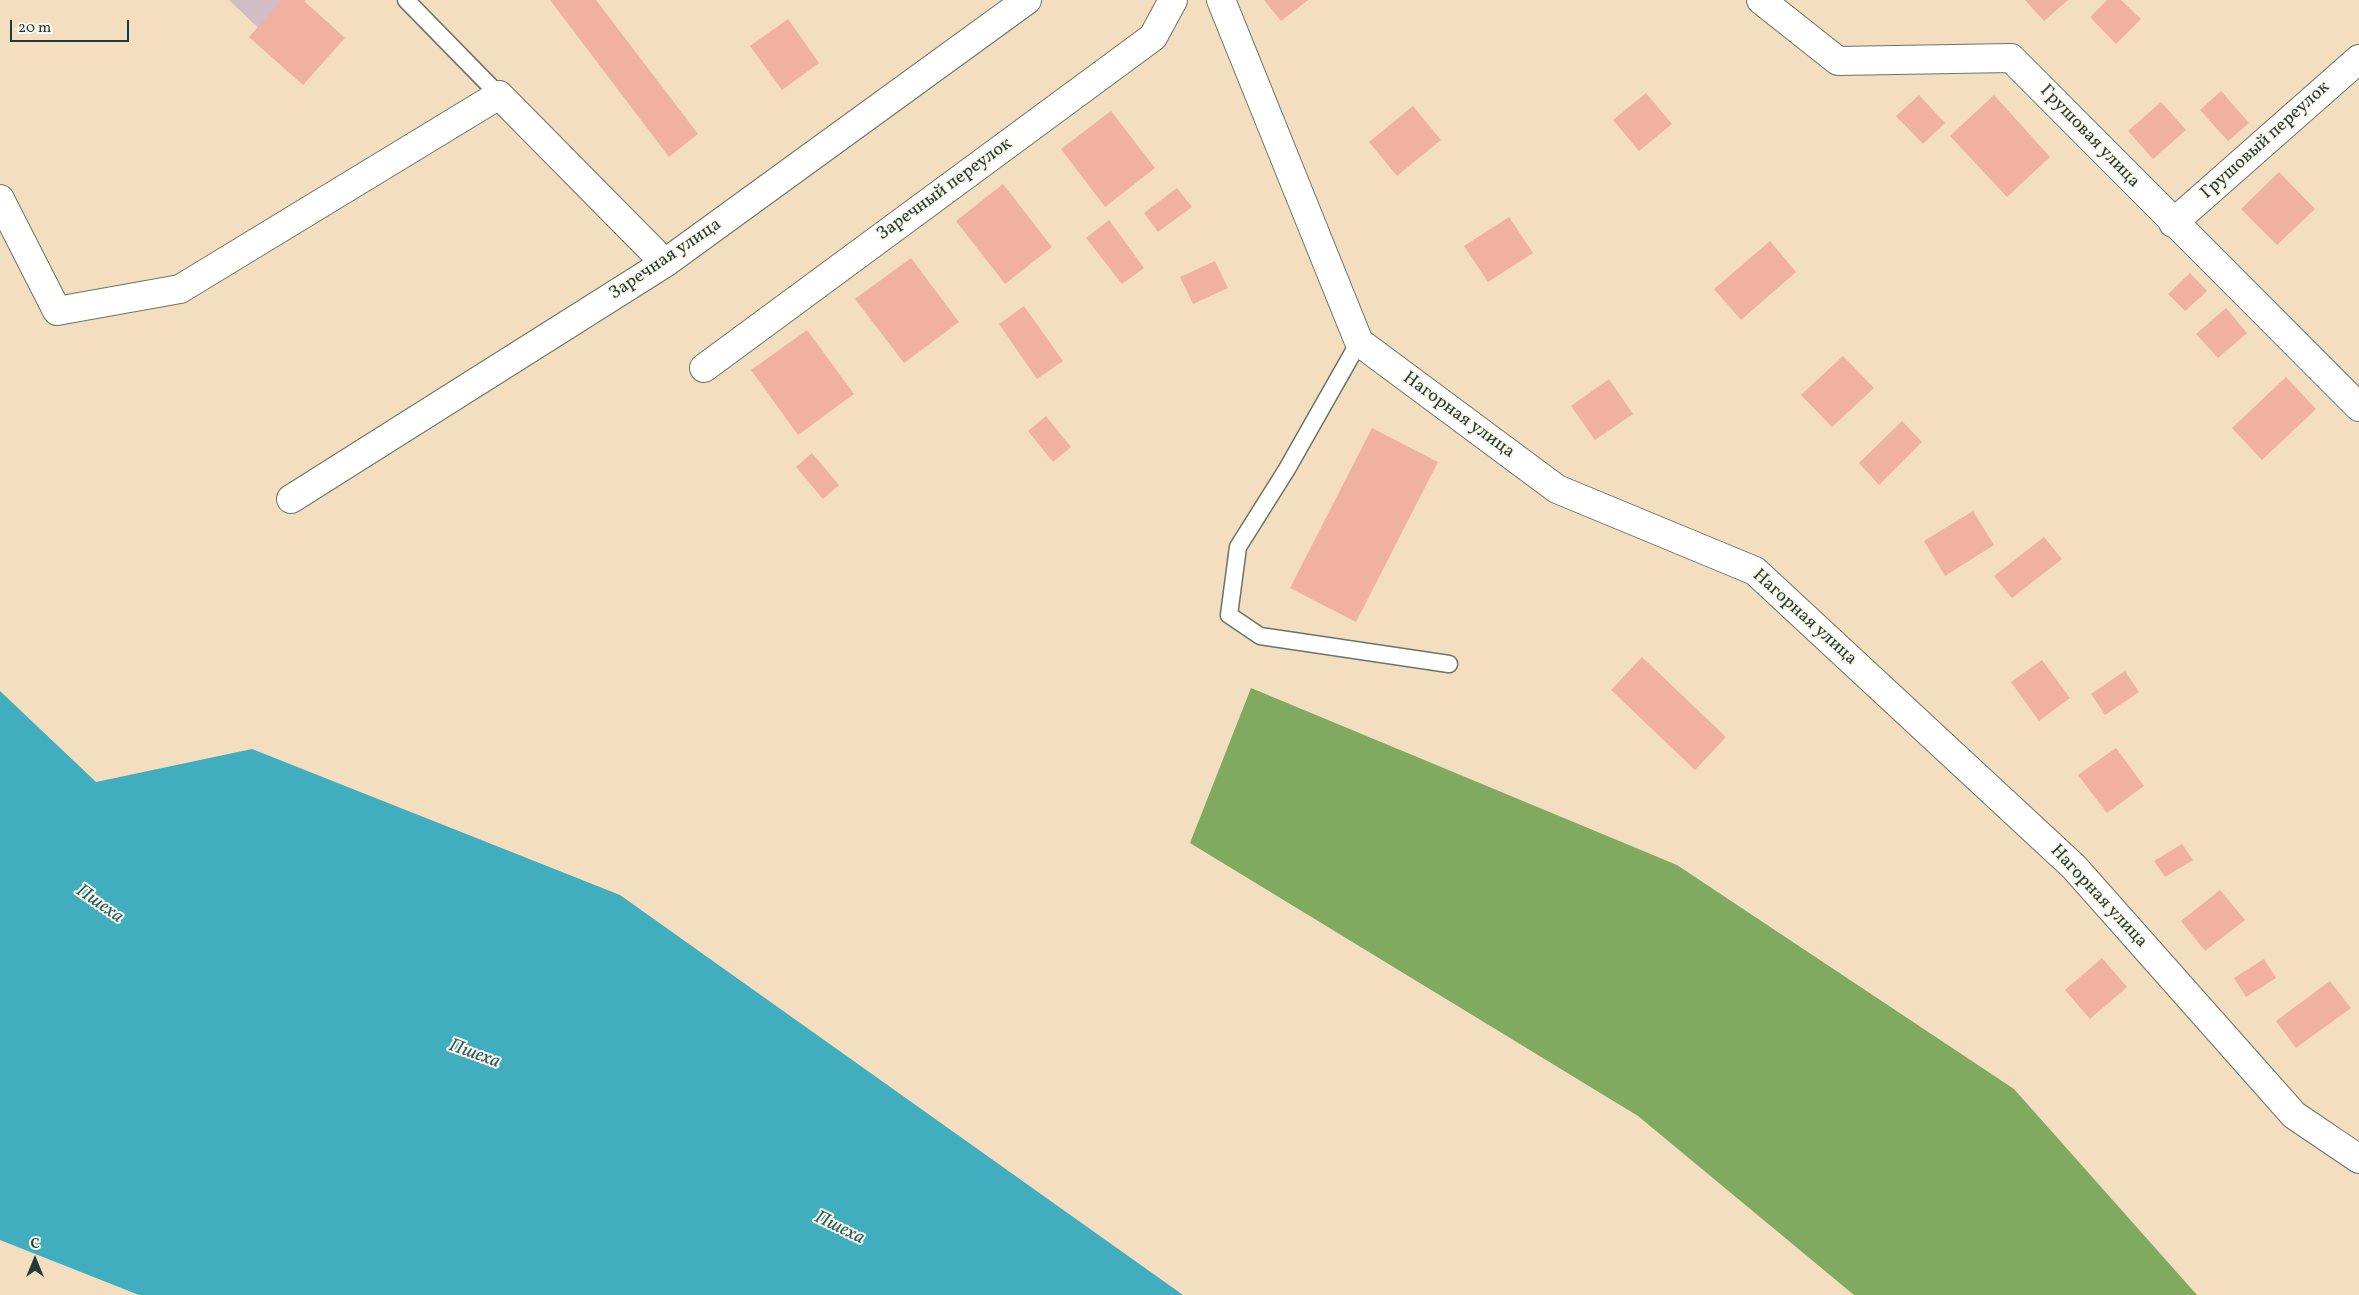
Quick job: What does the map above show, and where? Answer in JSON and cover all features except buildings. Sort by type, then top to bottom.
[{"type":"street","name":"Заречная улица","points":[[291,499],[665,263],[1027,0]]},
{"type":"street","name":"Заречный переулок","points":[[704,368],[1153,37],[1173,0]]},
{"type":"street","points":[[1221,0],[1359,342]]},
{"type":"street","name":"Грушовая улица","points":[[1761,0],[1838,61],[2012,58],[2173,223],[2359,407]]},
{"type":"street","name":"Грушовый переулок","points":[[2173,223],[2359,59]]},
{"type":"street","points":[[0,199],[57,311],[180,289],[499,95],[665,263]]},
{"type":"street","name":"Нагорная улица","points":[[1359,342],[1557,489],[1755,571],[2074,868],[2294,1115],[2359,1159]]},
{"type":"lane","points":[[415,3],[499,95]]},
{"type":"lane","points":[[1359,342],[1287,469],[1238,547],[1229,615],[1260,636],[1450,664]]},
{"type":"shaded area","points":[[229,0],[306,0],[272,41]]},
{"type":"green space","points":[[1251,688],[1677,865],[2014,1089],[2197,1295],[1854,1295],[1638,1116],[1190,843]]},
{"type":"water","name":"Пшеха","points":[[0,691],[96,782],[252,749],[620,895],[1183,1295],[139,1295],[0,1240]]}]
